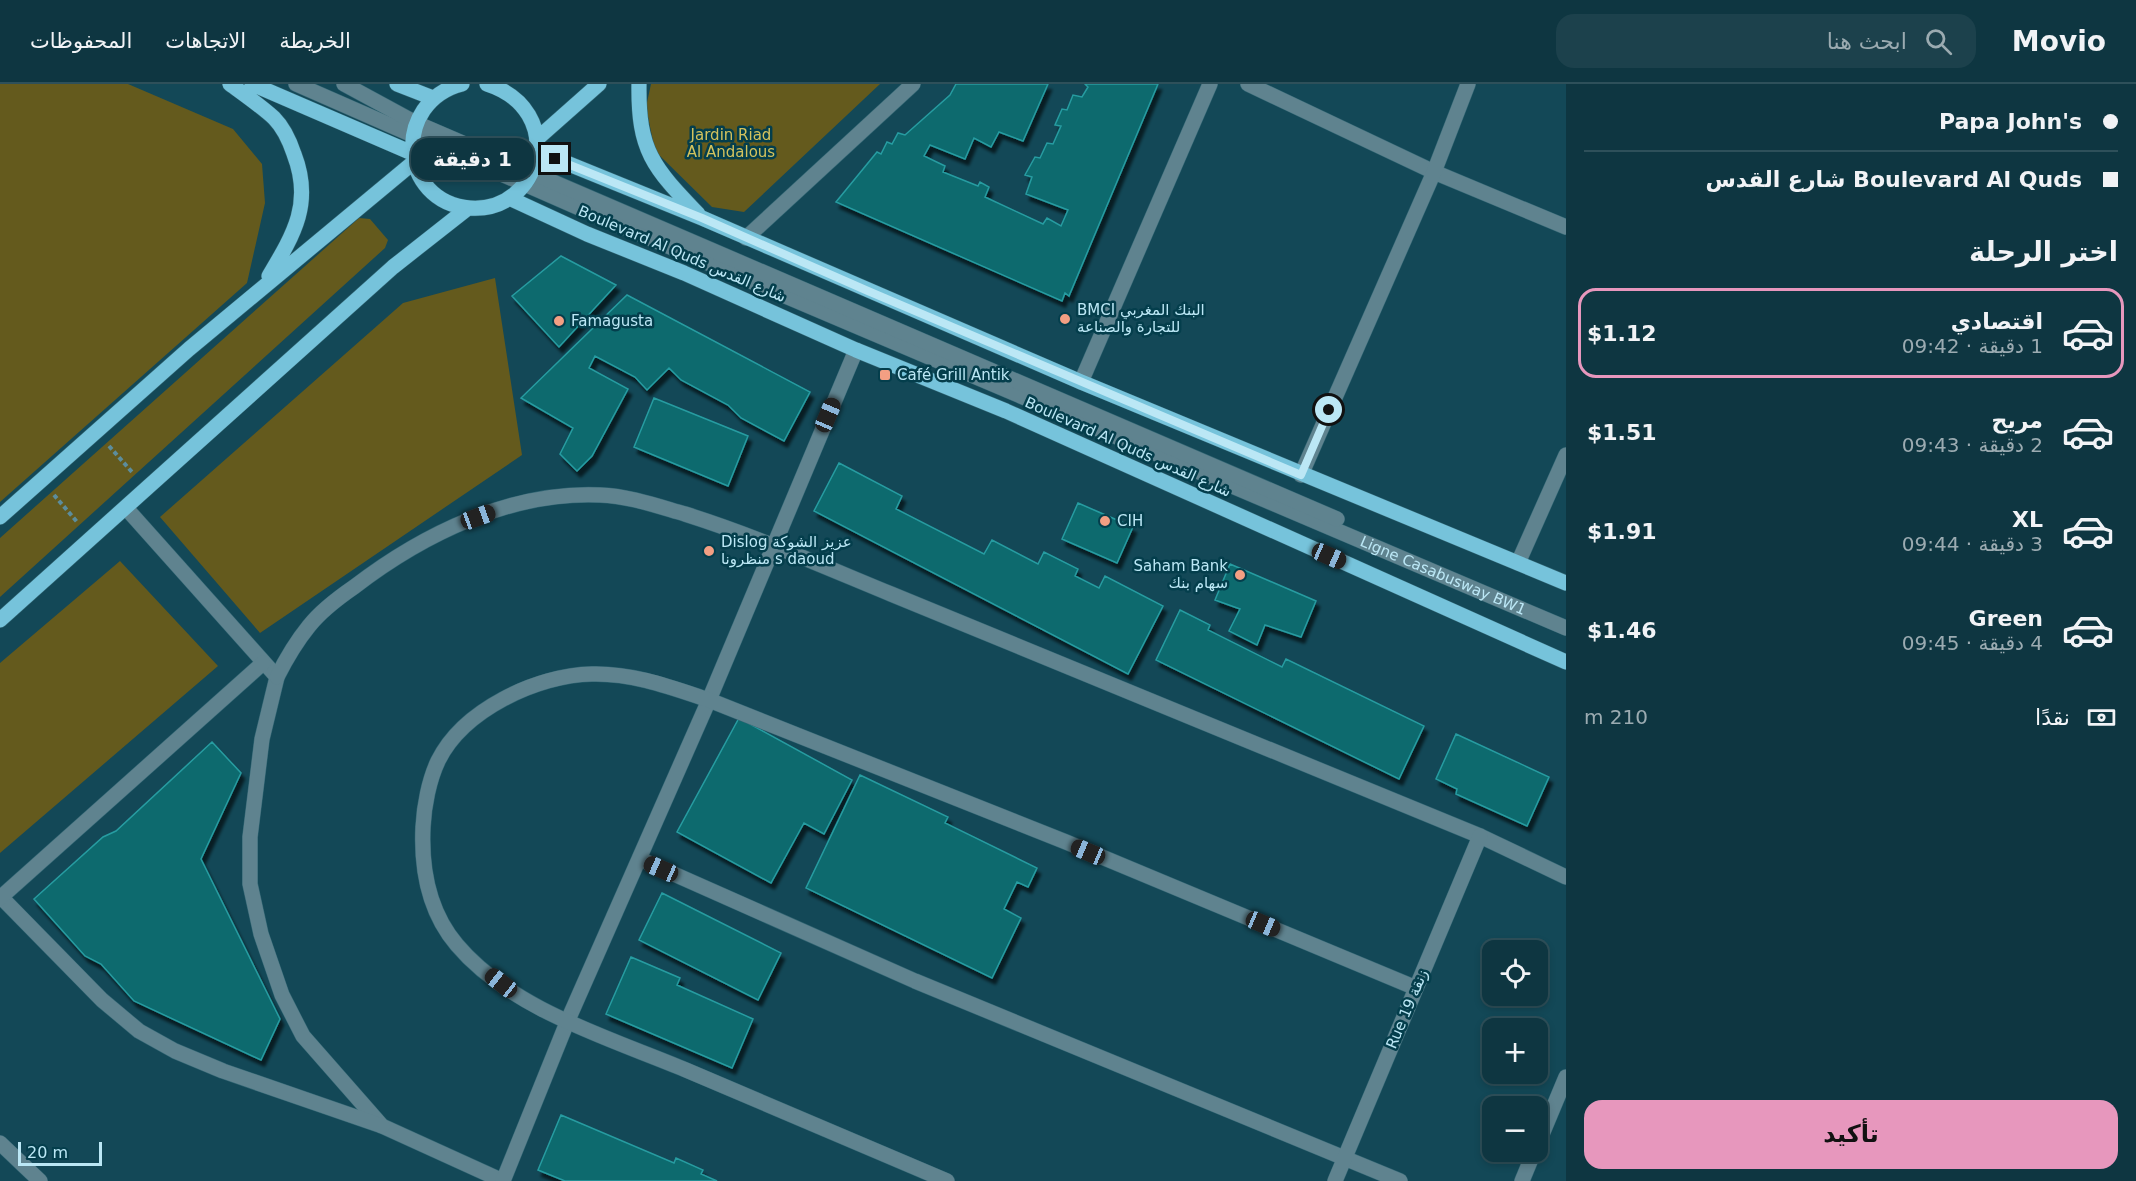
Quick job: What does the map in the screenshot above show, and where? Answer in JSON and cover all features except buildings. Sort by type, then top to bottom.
[{"type":"main road","points":[[230,84],[276,120],[288,138],[301,172],[302,208],[293,236],[262,287]]},
{"type":"main road","points":[[252,84],[413,158]]},
{"type":"main road","points":[[397,84],[433,98]]},
{"type":"main road","points":[[462,84],[449,88],[433,98],[414,129],[413,158],[422,179],[434,193],[450,203],[468,208],[496,204],[509,198],[527,178],[538,145],[599,84]]},
{"type":"main road","points":[[487,84],[516,98],[527,111],[538,145],[746,238],[1081,382],[1566,584]]},
{"type":"main road","points":[[639,84],[639,120],[651,160],[667,181],[702,218]]},
{"type":"main road","points":[[0,517],[413,158]]},
{"type":"main road","name":"Boulevard Al Quds شارع القدس","points":[[509,198],[856,350],[1006,411],[1566,662]]},
{"type":"main road","points":[[0,620],[393,267],[468,208]]},
{"type":"street","name":"Ligne Casabusway BW1","points":[[296,84],[414,129],[1566,628]]},
{"type":"street","name":"Ligne Casabusway BW1","points":[[344,84],[414,129]]},
{"type":"street","points":[[746,238],[913,84]]},
{"type":"street","points":[[1081,382],[1210,84]]},
{"type":"street","points":[[1248,84],[1434,172],[1566,227]]},
{"type":"street","points":[[1301,475],[1434,172],[1468,84]]},
{"type":"street","name":"Ligne Casabusway BW1","points":[[527,178],[1566,617]]},
{"type":"street","points":[[263,663],[1,897],[102,1000],[139,1031],[175,1051],[224,1071],[382,1126],[503,1181],[568,1020],[709,700],[856,350]]},
{"type":"street","points":[[1518,563],[1566,455]]},
{"type":"street","points":[[382,1126],[303,1036],[282,995],[261,934],[250,884],[250,837],[262,739],[277,677],[291,649],[311,623],[383,564],[435,535],[500,509],[551,497],[599,495],[637,500],[715,524],[1480,836],[1566,876]]},
{"type":"street","points":[[126,508],[277,677]]},
{"type":"street","points":[[947,1181],[527,1002],[458,946],[440,922],[430,895],[422,843],[424,808],[438,761],[461,730],[492,704],[533,686],[591,674],[651,680],[709,700],[1066,842],[1416,988]]},
{"type":"street","name":"Rue 19 زنقة","points":[[1335,1181],[1480,836]]},
{"type":"street","points":[[640,859],[915,981],[1344,1160],[1400,1181]]},
{"type":"street","points":[[1548,1120],[1566,1077]]},
{"type":"street","points":[[0,1143],[40,1179]]},
{"type":"street","points":[[1522,1181],[1530,1162]]},
{"type":"path","points":[[97,432],[147,489]]},
{"type":"path","points":[[42,480],[92,539]]},
{"type":"green space","points":[[0,84],[128,84],[233,129],[262,164],[265,203],[247,283],[0,502]]},
{"type":"green space","name":"Jardin Riad Al Andalous","points":[[651,84],[880,84],[744,212],[712,207],[655,151],[646,107]]},
{"type":"green space","points":[[359,218],[370,219],[388,240],[385,248],[0,597],[0,538]]},
{"type":"green space","points":[[495,278],[522,455],[260,633],[160,517],[403,303]]},
{"type":"green space","points":[[120,561],[218,666],[0,853],[0,663]]},
{"type":"place","name":"BMCI البنك المغربي للتجارة والصناعة","points":[[1065,319]]},
{"type":"place","name":"Famagusta","points":[[559,321]]},
{"type":"place","name":"Café Grill Antik","points":[[885,375]]},
{"type":"place","name":"CIH","points":[[1105,521]]},
{"type":"place","name":"Dislog عزيز الشوكة منظرونا s daoud","points":[[709,551]]},
{"type":"place","name":"Saham Bank سهام بنك","points":[[1240,575]]},
{"type":"route","points":[[555,159],[702,218],[1301,475],[1329,410]]}]
